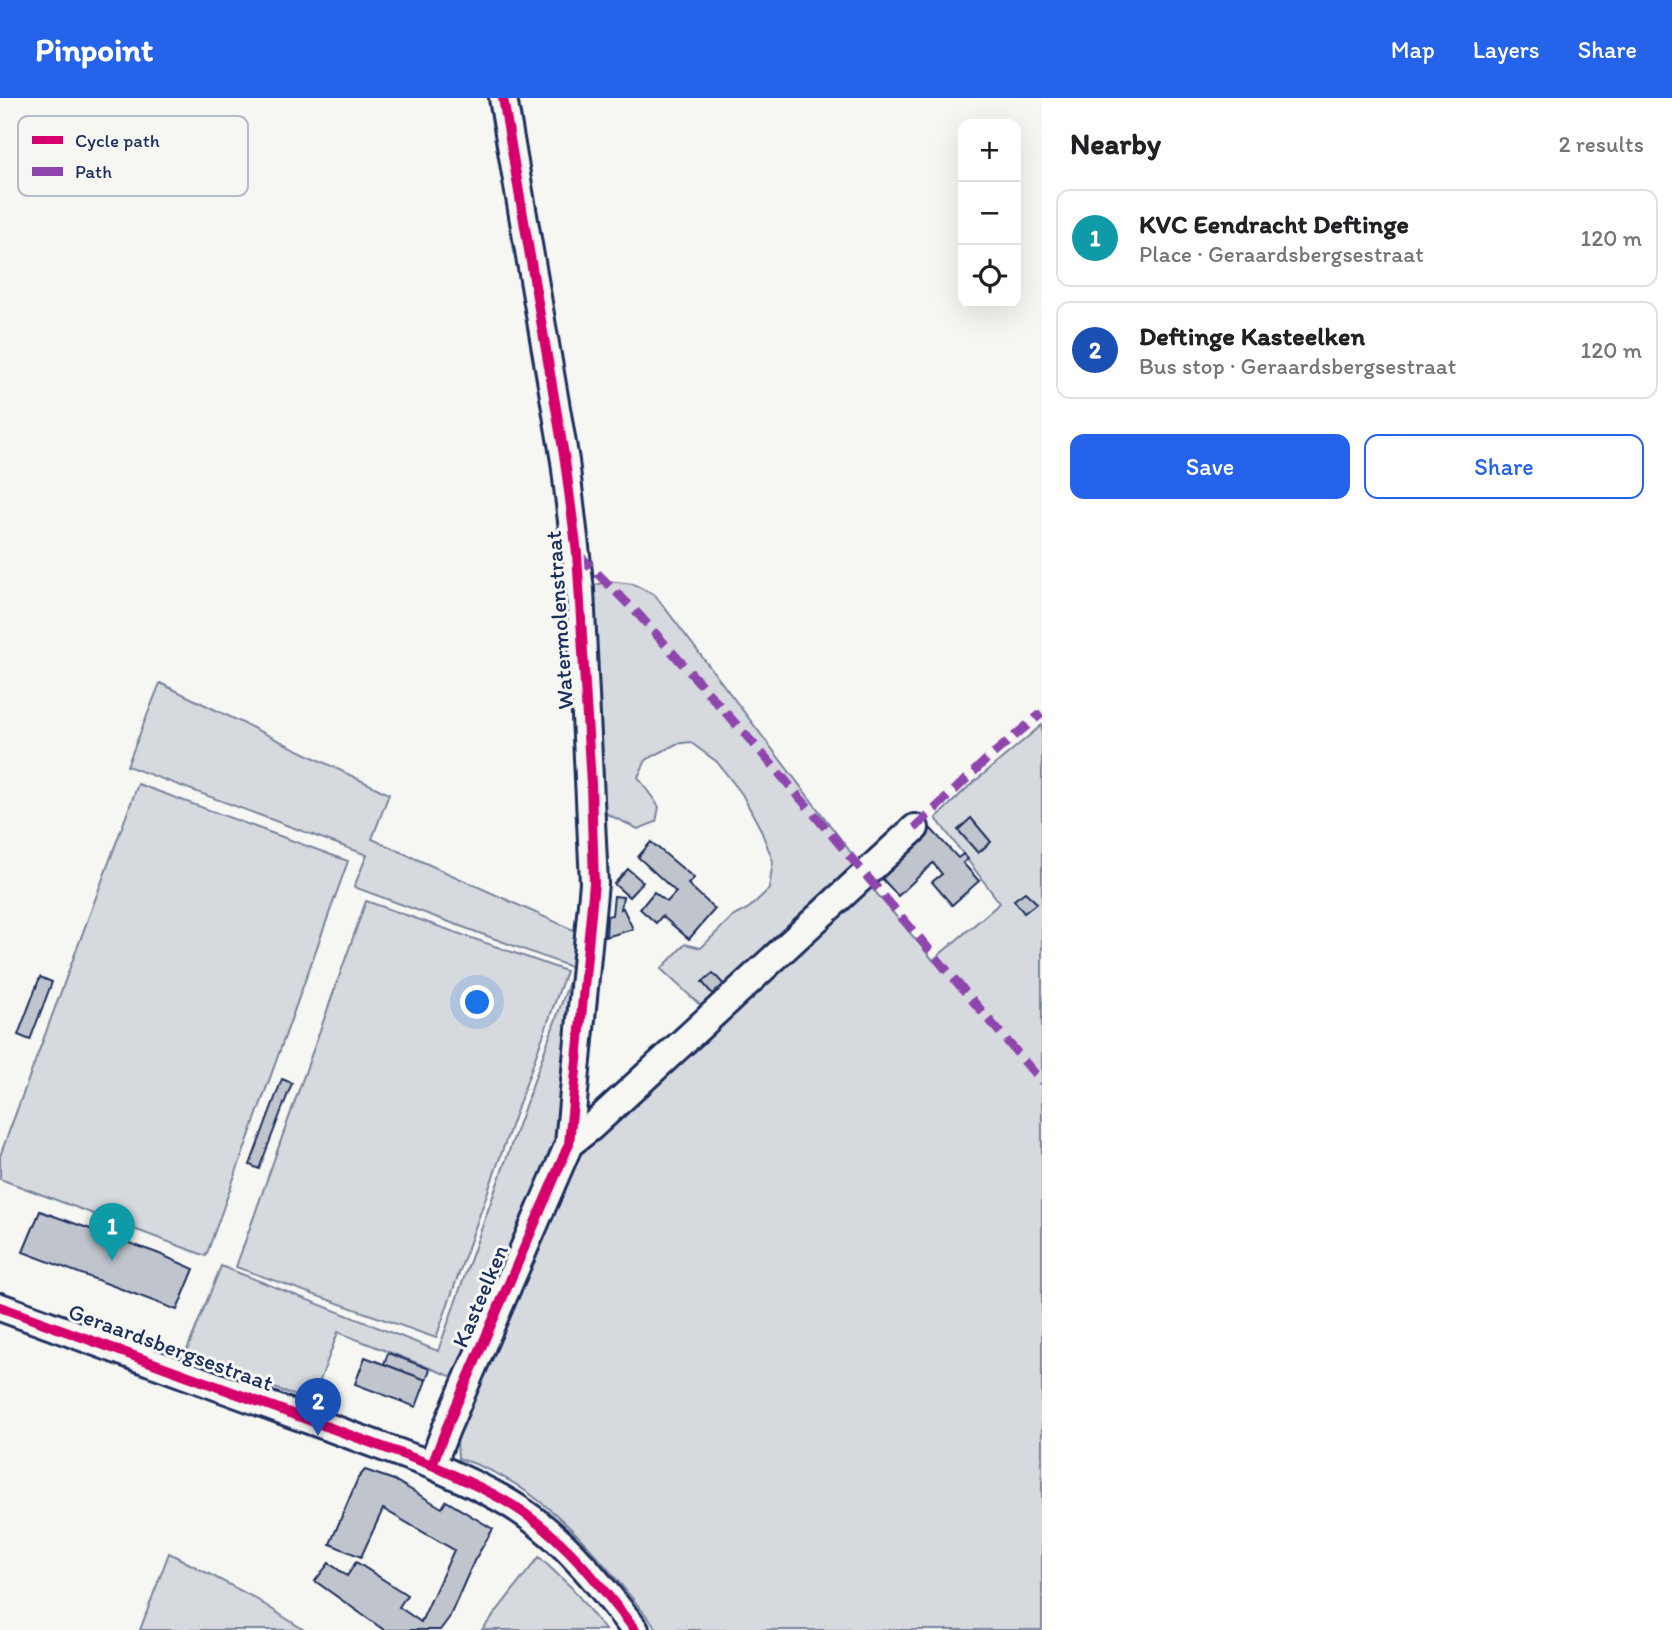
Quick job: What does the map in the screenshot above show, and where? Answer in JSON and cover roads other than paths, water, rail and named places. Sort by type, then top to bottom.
[{"type":"street","name":"Watermolenstraat","points":[[503,98],[565,461],[581,604],[594,883],[569,1143]]},
{"type":"street","name":"Kasteelken","points":[[432,1465],[569,1143],[602,1117],[915,828]]},
{"type":"street","name":"Geraardsbergsestraat","points":[[0,1307],[432,1465],[494,1495],[554,1536],[603,1588],[635,1630]]},
{"type":"place","name":"KVC Eendracht Deftinge","points":[[112,1261]]},
{"type":"place","name":"Deftinge Kasteelken","points":[[318,1436]]}]
